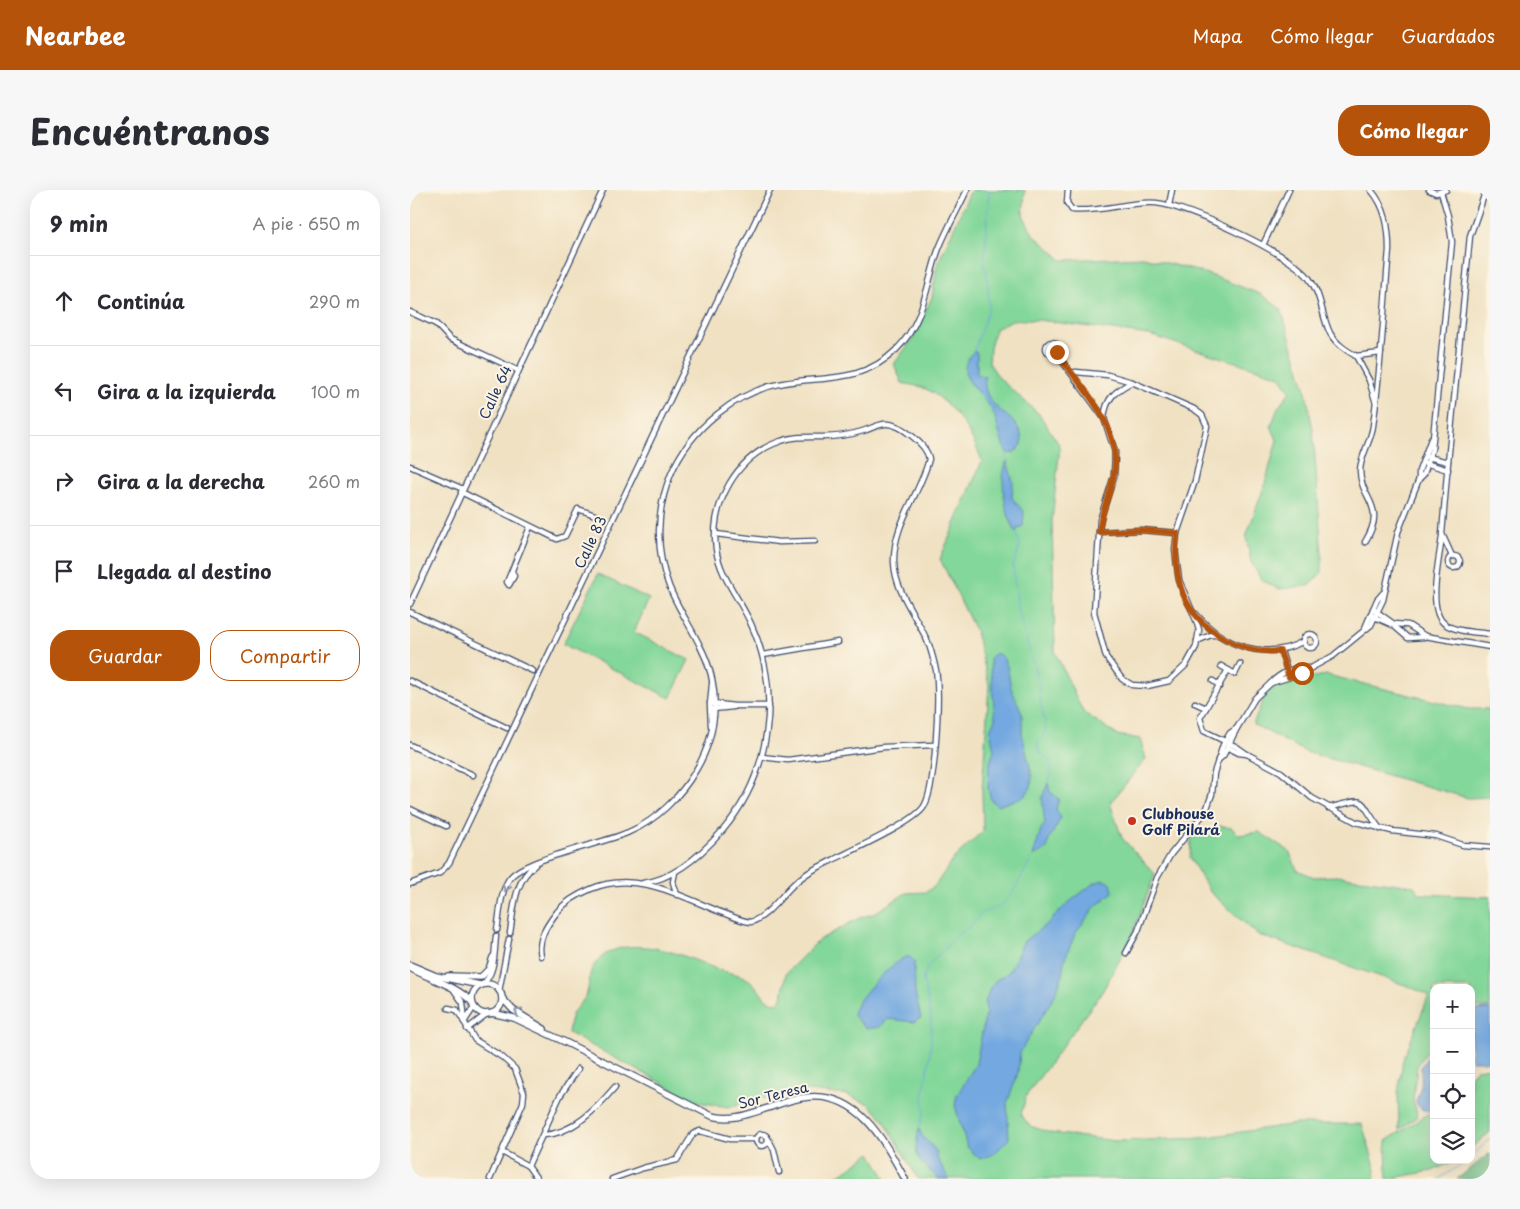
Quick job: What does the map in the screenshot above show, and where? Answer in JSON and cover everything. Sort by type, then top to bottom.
[{"type":"street","name":"Calle 64","points":[[410,604],[517,370],[603,190]]},
{"type":"street","name":"Calle 83","points":[[410,884],[440,872],[449,863],[770,190]]},
{"type":"street","points":[[497,930],[509,878],[523,867],[631,832],[651,819],[676,798],[697,769],[712,727],[716,709],[713,683],[701,646],[669,587],[659,548],[662,507],[671,474],[677,462],[707,423],[734,402],[781,384],[845,378],[865,371],[895,351],[916,322],[924,305],[939,250],[967,190]]},
{"type":"street","points":[[1068,190],[1067,204],[1072,210],[1134,203],[1169,206],[1280,254],[1308,277],[1321,301],[1330,334],[1341,346],[1356,356],[1373,390],[1376,407]]},
{"type":"street","points":[[1169,206],[1172,190]]},
{"type":"street","points":[[1263,246],[1289,190]]},
{"type":"street","points":[[1365,542],[1372,531],[1374,510],[1363,483],[1360,467],[1372,434],[1376,407],[1389,231],[1385,214],[1371,190]]},
{"type":"street","points":[[1419,479],[1424,474],[1433,435],[1452,242],[1443,191],[1429,190]]},
{"type":"street","points":[[1486,190],[1470,236],[1435,595],[1436,613],[1446,625],[1490,634]]},
{"type":"street","points":[[410,312],[436,324],[450,339],[517,370]]},
{"type":"street","points":[[1056,353],[1071,374],[1104,418],[1116,452],[1116,464],[1099,532],[1094,604],[1095,620],[1106,657],[1122,679],[1138,686],[1159,684],[1169,680],[1192,657],[1198,641],[1199,630],[1193,611],[1178,580],[1175,550],[1177,533],[1195,481],[1207,426],[1205,420],[1194,409],[1132,382],[1108,376],[1076,372],[1071,374]]},
{"type":"street","points":[[1356,356],[1381,353]]},
{"type":"street","points":[[1104,418],[1110,398],[1114,392],[1132,382]]},
{"type":"street","points":[[541,956],[539,948],[544,931],[559,909],[570,900],[606,883],[630,881],[643,883],[745,922],[755,921],[796,882],[814,870],[915,816],[928,799],[938,708],[936,670],[920,625],[902,594],[894,565],[896,536],[928,459],[924,446],[889,424],[846,435],[804,437],[780,441],[754,456],[734,478],[719,505],[716,534],[719,562],[749,618],[763,655],[768,686],[768,706],[762,757],[746,796],[728,823],[705,849],[675,872],[652,882],[643,883]]},
{"type":"street","points":[[1427,456],[1448,462]]},
{"type":"street","points":[[1126,953],[1138,931],[1158,878],[1171,854],[1206,811],[1218,760],[1227,744],[1230,733],[1237,728],[1255,698],[1279,676],[1302,667],[1308,668],[1333,656],[1371,625],[1372,617],[1384,592],[1398,532],[1419,479],[1422,462],[1427,456]]},
{"type":"street","points":[[1422,462],[1448,470]]},
{"type":"street","points":[[410,466],[530,527],[560,539],[564,536],[578,509],[595,515]]},
{"type":"street","points":[[512,571],[530,527]]},
{"type":"street","points":[[1099,532],[1141,530],[1177,533]]},
{"type":"street","points":[[716,534],[779,542],[815,541]]},
{"type":"street","points":[[1442,534],[1452,556]]},
{"type":"street","points":[[1375,610],[1394,624],[1408,625],[1426,636]]},
{"type":"street","points":[[1193,611],[1218,635],[1249,648],[1280,651],[1304,641]]},
{"type":"street","points":[[410,612],[533,671]]},
{"type":"street","points":[[1372,617],[1393,625],[1408,638],[1426,636],[1490,647]]},
{"type":"street","points":[[1198,641],[1211,635],[1218,635]]},
{"type":"street","points":[[763,655],[838,642]]},
{"type":"street","points":[[1280,651],[1288,674]]},
{"type":"street","points":[[1221,666],[1235,674],[1240,664]]},
{"type":"street","points":[[1228,670],[1200,718],[1204,731],[1281,772],[1306,794],[1356,822],[1380,829],[1436,836],[1471,846],[1490,847]]},
{"type":"street","points":[[1223,678],[1228,682]]},
{"type":"street","points":[[410,681],[507,728]]},
{"type":"street","points":[[1213,681],[1220,686]]},
{"type":"street","points":[[712,727],[710,703],[713,683]]},
{"type":"street","points":[[1212,699],[1217,702]]},
{"type":"street","points":[[710,703],[734,706],[768,706]]},
{"type":"street","points":[[1195,703],[1206,708]]},
{"type":"street","points":[[710,709],[734,706]]},
{"type":"street","points":[[1202,714],[1207,718]]},
{"type":"street","points":[[410,745],[473,775]]},
{"type":"street","points":[[762,757],[788,760],[884,747],[934,745]]},
{"type":"street","points":[[1328,808],[1348,801],[1358,801],[1365,805],[1380,829]]},
{"type":"street","points":[[410,809],[446,826]]},
{"type":"street","points":[[510,933],[514,905],[522,877],[538,862]]},
{"type":"street","points":[[675,872],[673,882],[678,895]]},
{"type":"street","points":[[502,904],[514,905]]},
{"type":"street","points":[[464,1022],[473,1005],[472,994],[491,973],[496,936]]},
{"type":"street","points":[[499,991],[509,938]]},
{"type":"street","points":[[436,976],[481,978],[489,969],[493,957]]},
{"type":"street","name":"Sor Teresa","points":[[410,966],[436,976],[481,985],[492,984],[513,1010],[565,1042]]},
{"type":"street","name":"Sor Teresa","points":[[410,966],[434,981],[461,991],[480,1012],[514,1018],[717,1117],[741,1116],[802,1097],[824,1097],[840,1101],[854,1108],[868,1121],[883,1140],[905,1179]]},
{"type":"street","points":[[447,985],[463,1003],[464,1022]]},
{"type":"street","points":[[467,1028],[500,1006],[502,998]]},
{"type":"street","points":[[448,1008],[457,1010],[467,1028],[482,1046],[511,1065],[524,1093],[523,1103],[490,1179]]},
{"type":"street","points":[[528,1166],[560,1096],[578,1070]]},
{"type":"street","points":[[543,1135],[585,1118],[615,1087]]},
{"type":"street","points":[[612,1179],[643,1168],[677,1160],[690,1138],[700,1131],[730,1139],[756,1139]]},
{"type":"street","points":[[756,1139],[758,1135],[763,1133],[767,1136],[774,1150],[779,1172]]},
{"type":"street","points":[[756,1139],[758,1144],[762,1146],[767,1144],[769,1140]]},
{"type":"street","points":[[502,1152],[528,1166],[537,1179]]},
{"type":"green space","points":[[971,190],[1025,190],[1023,215],[1033,234],[1062,260],[1143,257],[1205,273],[1260,294],[1281,309],[1305,387],[1313,430],[1322,555],[1322,572],[1309,586],[1278,589],[1261,579],[1251,562],[1246,537],[1265,484],[1277,440],[1271,426],[1278,408],[1290,391],[1280,376],[1149,335],[1039,320],[1012,320],[995,329],[990,348],[989,363],[1000,379],[1039,414],[1060,446],[1052,520],[1055,652],[1083,712],[1117,735],[1140,739],[1146,759],[1110,803],[1122,838],[1155,874],[1129,943],[1102,992],[1026,1096],[1021,1115],[1030,1126],[1051,1133],[1116,1141],[1201,1138],[1295,1124],[1362,1124],[1376,1170],[1374,1179],[918,1179],[883,1119],[869,1104],[847,1095],[799,1090],[728,1107],[698,1102],[568,1033],[573,1014],[587,993],[593,967],[607,954],[621,948],[654,948],[688,957],[749,980],[764,997],[777,1003],[782,998],[786,973],[819,940],[861,917],[873,914],[906,893],[926,892],[934,887],[955,857],[983,831],[982,790],[989,685],[976,632],[940,559],[982,461],[968,431],[954,412],[938,396],[928,390],[902,383],[894,364],[914,337],[932,297],[937,265]]},
{"type":"green space","points":[[598,574],[649,599],[634,632],[689,660],[670,698],[563,644]]},
{"type":"green space","points":[[1327,675],[1468,709],[1490,709],[1490,797],[1468,798],[1306,752],[1253,724],[1264,698],[1276,687],[1292,681]]},
{"type":"green space","points":[[1220,826],[1232,828],[1239,835],[1259,832],[1289,851],[1297,870],[1314,877],[1336,876],[1414,886],[1420,894],[1490,897],[1490,1008],[1475,1007],[1475,984],[1430,984],[1430,1048],[1417,1066],[1413,1100],[1418,1116],[1399,1130],[1398,1093],[1403,1060],[1429,995],[1258,935],[1210,892],[1190,858],[1191,839]]},
{"type":"green space","points":[[1490,1067],[1490,1132],[1475,1145],[1475,1070]]},
{"type":"green space","points":[[1430,1113],[1430,1164],[1448,1164],[1432,1171],[1387,1179],[1386,1141]]},
{"type":"green space","points":[[871,1153],[886,1179],[827,1179],[841,1174]]},
{"type":"green space","points":[[1489,1154],[1490,1179],[1457,1179]]},
{"type":"water","points":[[974,351],[977,353],[977,374],[985,377],[986,389],[990,399],[1011,419],[1021,434],[1022,445],[1014,453],[1007,453],[992,410],[966,375],[967,360]]},
{"type":"water","points":[[1007,461],[1013,482],[1012,498],[1024,512],[1023,526],[1018,528],[1016,533],[1012,526],[1004,498],[1003,478]]},
{"type":"water","points":[[995,653],[1002,656],[1007,666],[1011,688],[1022,713],[1022,734],[1032,776],[1031,787],[1025,796],[998,806],[991,800],[988,789],[989,765],[994,751],[990,730],[995,719],[990,659]]},
{"type":"water","points":[[1048,783],[1050,792],[1059,799],[1056,809],[1061,818],[1049,839],[1047,849],[1033,856],[1041,829],[1045,824],[1042,798]]},
{"type":"water","points":[[1103,880],[1111,883],[1113,892],[1095,907],[1075,934],[1064,961],[1062,976],[1055,995],[1020,1052],[1018,1073],[1007,1103],[1009,1139],[994,1154],[980,1159],[967,1147],[955,1105],[957,1095],[976,1064],[986,1012],[985,1003],[990,988],[996,980],[1009,972],[1024,941],[1047,924],[1067,904],[1094,883]]},
{"type":"water","points":[[906,957],[910,957],[914,961],[915,993],[921,1018],[914,1022],[888,1019],[880,1027],[866,1029],[853,1015],[859,1001],[892,966]]},
{"type":"water","points":[[1490,1009],[1490,1061],[1475,1061],[1475,1010]]},
{"type":"water","points":[[1430,1053],[1430,1111],[1421,1108],[1416,1101],[1421,1086],[1421,1067]]},
{"type":"water","points":[[919,1128],[924,1139],[937,1153],[936,1156],[949,1179],[938,1179],[918,1157],[916,1146]]},
{"type":"waterway","points":[[974,351],[989,308],[987,273],[984,268],[989,190]]},
{"type":"waterway","points":[[1007,453],[1007,461]]},
{"type":"waterway","points":[[1016,533],[1020,545],[1013,566],[1018,610],[1040,689],[1039,694],[1045,721],[1045,732],[1038,748],[1040,753],[1050,761],[1052,774],[1048,783]]},
{"type":"waterway","points":[[919,1128],[924,1113],[923,1095],[931,1039],[931,1019],[923,978],[928,966],[957,935],[970,926],[982,913],[1001,906],[1011,895],[1033,856]]},
{"type":"waterway","points":[[1475,1153],[1490,1139]]},
{"type":"waterway","points":[[1439,1179],[1462,1164]]},
{"type":"place","name":"Clubhouse Golf Pilará","points":[[1132,821]]},
{"type":"route","points":[[1057,352],[1104,418],[1116,452],[1114,476],[1100,520],[1099,532],[1141,530],[1177,533],[1175,550],[1178,580],[1183,594],[1193,611],[1219,636],[1232,643],[1263,651],[1280,651],[1289,677],[1302,673]]}]
